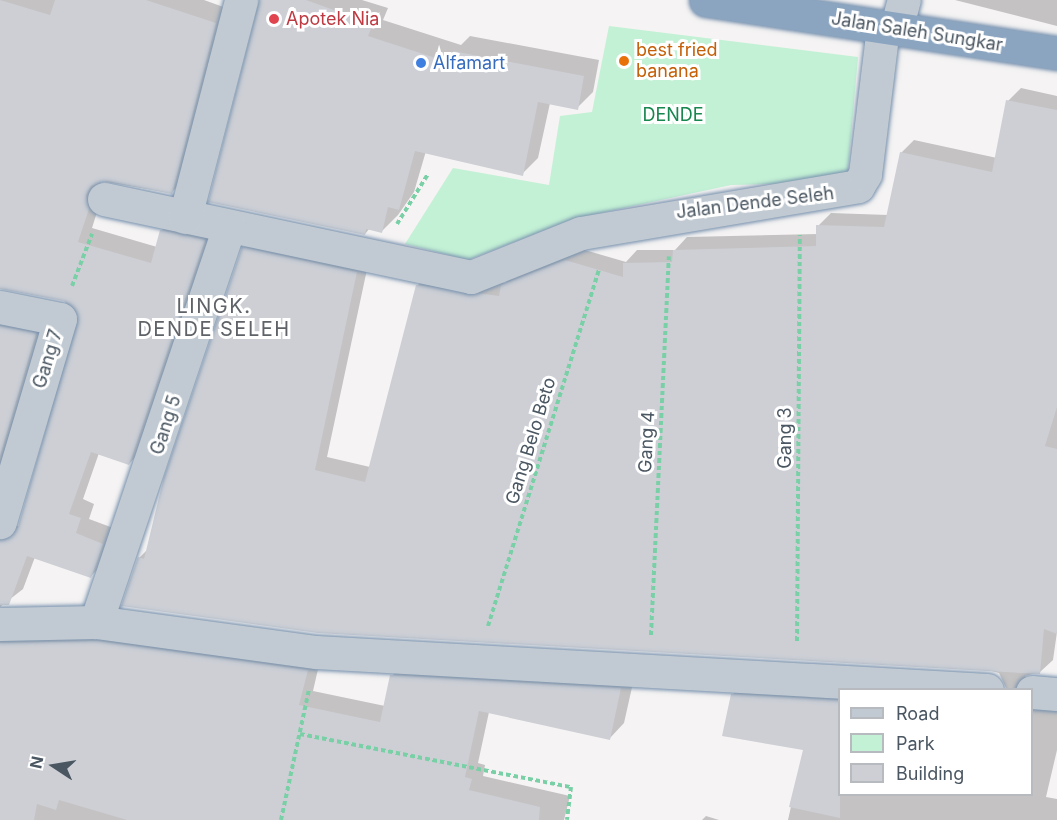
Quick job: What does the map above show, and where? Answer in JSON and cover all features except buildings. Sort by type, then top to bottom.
[{"type":"highway","name":"Jalan Saleh Sungkar","points":[[705,0],[895,19],[1057,53]]},
{"type":"street","points":[[185,217],[241,0]]},
{"type":"street","name":"Jalan Dende Seleh","points":[[104,199],[471,277],[529,251],[612,226],[670,214],[848,191],[865,174],[895,19]]},
{"type":"street","name":"Gang 5","points":[[96,622],[230,227]]},
{"type":"street","points":[[0,307],[60,319]]},
{"type":"street","name":"Gang 7","points":[[0,522],[60,319]]},
{"type":"street","points":[[0,624],[96,622],[316,652],[476,664],[797,678],[955,688]]},
{"type":"street","points":[[1033,692],[1057,694]]},
{"type":"path","points":[[376,257],[428,174]]},
{"type":"path","name":"Gang 3","points":[[797,678],[800,198]]},
{"type":"path","name":"Gang 7","points":[[60,319],[104,199]]},
{"type":"path","name":"Gang 4","points":[[650,672],[670,214]]},
{"type":"path","name":"Gang Belo Beto","points":[[476,664],[612,226]]},
{"type":"path","points":[[281,820],[316,652]]},
{"type":"path","points":[[300,734],[571,787],[567,820]]},
{"type":"green space","name":"DENDE","points":[[609,26],[858,57],[847,182],[731,185],[573,219],[468,260],[405,244],[453,168],[549,185],[560,116],[592,112]]},
{"type":"place","name":"Apotek Nia","points":[[274,19]]},
{"type":"place","name":"best fried banana","points":[[624,61]]},
{"type":"place","name":"Alfamart","points":[[421,63]]},
{"type":"district","name":"LINGK. DENDE SELEH","points":[[214,318]]}]
